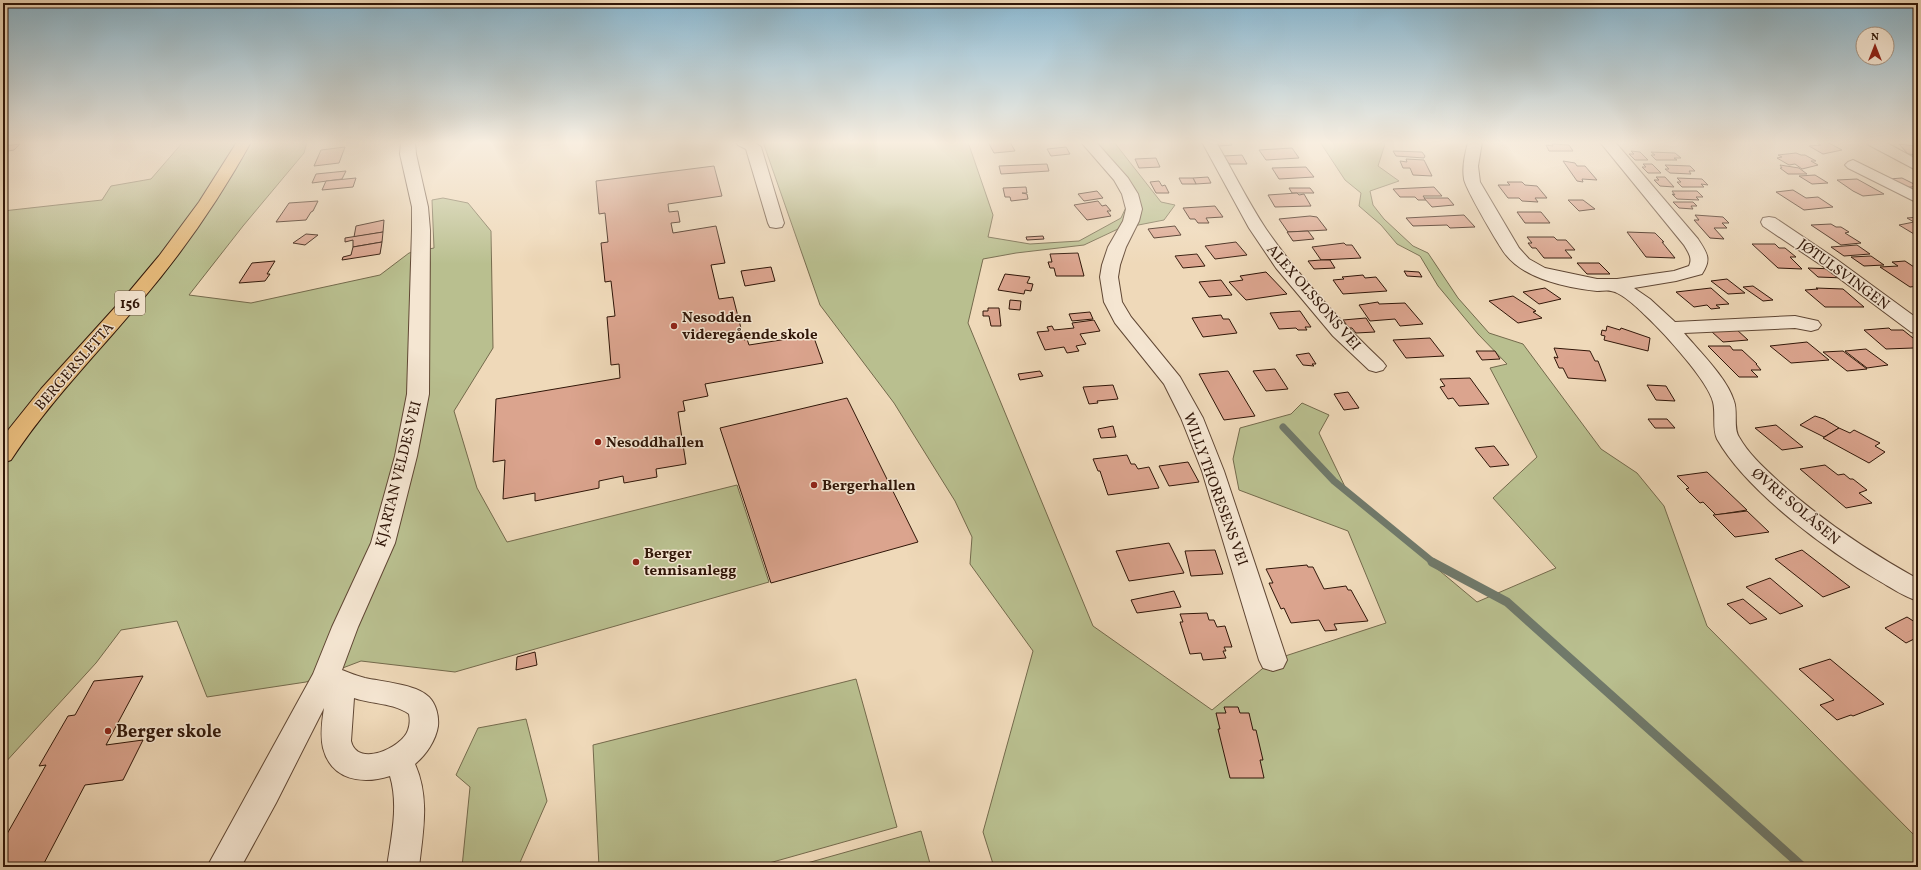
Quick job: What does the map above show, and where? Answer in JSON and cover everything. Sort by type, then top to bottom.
[{"type":"main road","name":"BERGERSLETTA","points":[[3,455],[26,422],[60,380],[134,299],[176,247],[204,209],[220,183]]},
{"type":"street","name":"KJARTAN VELDES VEI","points":[[335,679],[357,688],[403,699],[417,704],[424,713],[424,723],[420,739],[410,750],[397,759],[381,766],[369,768],[353,766],[340,754],[337,734],[338,702],[335,679],[345,627],[383,544],[406,456],[418,394],[421,230],[420,207],[414,183]]},
{"type":"street","points":[[763,183],[776,223]]},
{"type":"street","name":"WILLY THORESENS VEI","points":[[1123,183],[1130,194],[1134,209],[1131,221],[1117,247],[1111,265],[1109,277],[1113,302],[1122,319],[1173,382],[1192,418],[1215,478],[1273,660]]},
{"type":"street","name":"ALEX OLSSONS VEI","points":[[1232,183],[1257,228],[1282,264],[1340,332],[1376,366]]},
{"type":"street","points":[[1472,183],[1512,251],[1523,263],[1538,272],[1568,280],[1597,285],[1617,285],[1684,274],[1696,270],[1700,262],[1699,256],[1687,237],[1641,183]]},
{"type":"street","points":[[1888,183],[1918,198]]},
{"type":"street","name":"JØTULSVINGEN","points":[[1769,222],[1830,263],[1918,328]]},
{"type":"street","name":"ØVRE SOLÅSEN","points":[[1617,285],[1643,303],[1670,328],[1718,388],[1724,402],[1727,438],[1750,467],[1778,494],[1819,529],[1868,562],[1918,591]]},
{"type":"street","points":[[1670,328],[1796,322],[1811,326]]},
{"type":"street","name":"KJARTAN VELDES VEI","points":[[223,867],[265,792],[335,679]]},
{"type":"street","points":[[397,759],[407,780],[408,792],[409,822],[403,867]]},
{"type":"green space","points":[[130,183],[279,183],[189,295],[251,303],[380,275],[409,253],[434,248],[432,200],[443,198],[468,203],[491,231],[493,348],[454,411],[477,488],[507,542],[737,485],[769,582],[455,672],[361,661],[306,682],[207,697],[177,621],[121,630],[96,663],[3,765],[3,211],[102,200],[111,186]]},
{"type":"green space","points":[[777,183],[982,183],[993,215],[988,237],[1030,244],[1079,241],[1121,218],[1134,190],[1128,183],[1146,183],[1161,202],[1175,205],[1164,220],[1118,229],[1084,245],[1016,253],[983,259],[968,323],[1093,626],[1212,710],[1273,660],[1386,623],[1348,531],[1239,490],[1233,459],[1240,428],[1291,414],[1302,403],[1329,415],[1319,433],[1349,495],[1477,602],[1556,568],[1493,498],[1537,457],[1490,368],[1507,364],[1478,334],[1438,286],[1420,256],[1397,244],[1381,225],[1359,206],[1361,193],[1348,183],[1394,183],[1370,191],[1373,205],[1384,219],[1413,246],[1428,253],[1458,298],[1489,333],[1523,344],[1601,449],[1637,473],[1664,506],[1707,626],[1918,839],[1918,867],[994,867],[983,832],[1033,651],[970,564],[972,537],[955,501],[894,403],[820,305]]},
{"type":"green space","points":[[856,679],[897,827],[755,867],[599,867],[593,745]]},
{"type":"green space","points":[[526,719],[547,801],[518,867],[462,867],[470,787],[456,775],[478,728]]},
{"type":"green space","points":[[921,831],[931,867],[793,867]]},
{"type":"building","points":[[325,183],[354,183],[353,187],[322,190]]},
{"type":"building","name":"Nesodden videregående skole","points":[[596,183],[718,183],[722,196],[668,204],[669,212],[678,211],[680,222],[671,223],[673,233],[716,226],[725,263],[711,265],[719,299],[733,297],[744,340],[747,339],[749,345],[813,335],[823,363],[705,384],[708,396],[683,401],[685,411],[678,412],[686,464],[656,469],[657,477],[624,483],[623,476],[599,481],[599,488],[535,501],[535,493],[503,499],[505,460],[493,462],[496,399],[620,378],[619,364],[611,365],[607,317],[615,316],[611,281],[605,282],[601,243],[608,242],[605,213],[599,214]]},
{"type":"building","points":[[1150,183],[1160,183],[1162,186],[1165,185],[1169,193],[1156,193]]},
{"type":"building","points":[[1181,183],[1195,183],[1196,184],[1182,184]]},
{"type":"building","points":[[1195,183],[1211,183],[1196,184]]},
{"type":"building","points":[[1508,183],[1523,183],[1525,185],[1537,186],[1547,198],[1535,198],[1538,202],[1522,201],[1519,198],[1508,198],[1498,185],[1510,185]]},
{"type":"building","points":[[1657,183],[1670,183],[1674,187],[1660,186]]},
{"type":"building","points":[[1678,183],[1706,183],[1708,185],[1701,184],[1704,187],[1682,187]]},
{"type":"building","points":[[1810,183],[1828,183],[1812,184]]},
{"type":"building","points":[[1841,183],[1863,183],[1884,194],[1863,196]]},
{"type":"building","points":[[1895,183],[1911,183],[1918,186],[1905,188]]},
{"type":"building","points":[[1026,187],[1027,193],[1022,193],[1027,194],[1028,199],[1011,201],[1010,197],[1005,197],[1003,188]]},
{"type":"building","points":[[1434,187],[1442,196],[1423,196],[1426,200],[1418,200],[1415,197],[1400,197],[1393,189]]},
{"type":"building","points":[[1289,188],[1310,188],[1314,193],[1292,193]]},
{"type":"building","points":[[1793,190],[1806,198],[1818,197],[1833,207],[1804,210],[1776,192]]},
{"type":"building","points":[[1097,191],[1103,198],[1084,201],[1078,194]]},
{"type":"building","points":[[1672,191],[1697,191],[1703,197],[1696,197],[1699,200],[1677,199],[1672,194],[1675,195]]},
{"type":"building","points":[[1297,193],[1299,195],[1304,194],[1311,206],[1275,207],[1268,195]]},
{"type":"building","points":[[1424,198],[1448,198],[1454,205],[1432,207]]},
{"type":"building","points":[[1568,200],[1583,200],[1595,209],[1579,211]]},
{"type":"building","points":[[318,201],[306,220],[276,222],[289,203]]},
{"type":"building","points":[[1098,201],[1102,206],[1106,205],[1111,211],[1107,211],[1111,216],[1087,220],[1074,205]]},
{"type":"building","points":[[1673,202],[1693,202],[1697,206],[1691,206],[1693,209],[1679,208]]},
{"type":"building","points":[[1215,206],[1223,217],[1206,218],[1209,223],[1198,223],[1195,219],[1190,219],[1183,208]]},
{"type":"building","points":[[1517,212],[1541,212],[1550,223],[1525,223]]},
{"type":"building","points":[[1464,215],[1475,227],[1450,228],[1447,225],[1413,226],[1406,218]]},
{"type":"building","points":[[1695,215],[1723,217],[1729,223],[1722,223],[1727,228],[1714,228],[1724,239],[1710,238],[1694,220],[1699,220]]},
{"type":"building","points":[[1310,216],[1317,217],[1327,230],[1288,232],[1279,219]]},
{"type":"building","points":[[1918,217],[1918,233],[1914,234],[1899,225],[1914,222],[1907,218]]},
{"type":"building","points":[[384,220],[383,232],[354,237],[356,226]]},
{"type":"building","points":[[1831,224],[1836,227],[1841,227],[1849,232],[1845,233],[1861,243],[1841,245],[1811,225]]},
{"type":"building","points":[[1175,226],[1181,235],[1154,238],[1148,229]]},
{"type":"building","points":[[1308,231],[1314,239],[1293,241],[1287,232]]},
{"type":"building","points":[[383,232],[382,242],[353,247],[353,240],[345,242],[345,238]]},
{"type":"building","points":[[1627,232],[1655,233],[1664,242],[1662,242],[1675,258],[1646,257]]},
{"type":"building","points":[[306,234],[318,235],[305,245],[293,243]]},
{"type":"building","points":[[1043,236],[1044,239],[1027,240],[1026,237]]},
{"type":"building","points":[[1527,237],[1554,237],[1557,240],[1566,240],[1575,250],[1565,250],[1572,258],[1544,258],[1536,248],[1532,248],[1528,243],[1532,243]]},
{"type":"building","points":[[382,242],[380,254],[342,260],[343,257],[351,255],[353,247]]},
{"type":"building","points":[[1236,242],[1247,255],[1215,259],[1205,246]]},
{"type":"building","points":[[1344,243],[1346,245],[1352,245],[1361,258],[1321,260],[1312,247]]},
{"type":"building","points":[[1752,244],[1775,244],[1779,248],[1785,248],[1796,257],[1790,257],[1802,269],[1778,268]]},
{"type":"building","points":[[1857,245],[1870,254],[1844,256],[1831,247]]},
{"type":"building","points":[[1078,253],[1084,276],[1056,276],[1054,268],[1050,268],[1048,262],[1052,262],[1050,254]]},
{"type":"building","points":[[1197,254],[1205,266],[1183,268],[1175,256]]},
{"type":"building","points":[[1871,256],[1884,265],[1864,266],[1851,257]]},
{"type":"building","points":[[1330,260],[1335,268],[1314,269],[1308,261]]},
{"type":"building","points":[[275,261],[267,274],[270,274],[265,281],[239,283],[252,263]]},
{"type":"building","points":[[1905,261],[1914,267],[1918,267],[1918,286],[1910,287],[1880,267],[1898,266],[1892,262]]},
{"type":"building","points":[[1577,263],[1599,263],[1610,274],[1587,274]]},
{"type":"building","points":[[771,267],[775,281],[745,286],[741,271]]},
{"type":"building","points":[[1808,268],[1834,269],[1845,278],[1818,277]]},
{"type":"building","points":[[1404,271],[1419,272],[1422,277],[1407,276]]},
{"type":"building","points":[[1266,272],[1287,294],[1246,300],[1229,282],[1243,280],[1240,276]]},
{"type":"building","points":[[1005,274],[1030,277],[1027,283],[1033,284],[1031,291],[1025,290],[1024,294],[998,290]]},
{"type":"building","points":[[1363,275],[1365,278],[1376,277],[1387,291],[1343,294],[1333,280],[1344,279],[1342,277]]},
{"type":"building","points":[[1727,279],[1745,293],[1728,294],[1711,281]]},
{"type":"building","points":[[1221,280],[1232,295],[1209,297],[1199,282]]},
{"type":"building","points":[[1753,286],[1773,300],[1763,301],[1743,287]]},
{"type":"building","points":[[1545,288],[1561,299],[1539,304],[1523,292]]},
{"type":"building","points":[[1711,288],[1729,304],[1716,305],[1720,308],[1711,309],[1707,305],[1694,307],[1676,292]]},
{"type":"building","points":[[1816,288],[1843,289],[1864,307],[1825,307],[1805,290],[1818,289]]},
{"type":"building","points":[[1513,296],[1536,311],[1533,312],[1542,318],[1518,323],[1489,301]]},
{"type":"building","points":[[1010,300],[1021,301],[1020,310],[1009,309]]},
{"type":"building","points":[[1378,302],[1379,304],[1405,303],[1423,324],[1400,326],[1395,319],[1370,321],[1359,305]]},
{"type":"building","points":[[988,308],[999,308],[1001,326],[991,326],[989,316],[983,316],[983,311],[988,311]]},
{"type":"building","points":[[1300,311],[1311,327],[1305,327],[1307,330],[1298,330],[1296,328],[1279,329],[1270,313]]},
{"type":"building","points":[[1090,312],[1093,319],[1072,321],[1069,314]]},
{"type":"building","points":[[1221,315],[1223,319],[1229,319],[1237,333],[1203,337],[1192,318]]},
{"type":"building","points":[[1366,318],[1375,332],[1356,333],[1352,328],[1349,328],[1343,320]]},
{"type":"building","points":[[1094,320],[1100,331],[1080,334],[1086,344],[1076,346],[1079,351],[1067,353],[1064,347],[1045,350],[1037,332],[1049,331],[1047,327],[1052,326],[1054,330],[1074,328],[1072,323]]},
{"type":"building","points":[[1607,326],[1620,330],[1621,328],[1650,338],[1648,351],[1604,340],[1605,336],[1601,335],[1602,330],[1606,331]]},
{"type":"building","points":[[1889,328],[1891,330],[1903,330],[1918,342],[1918,350],[1913,348],[1886,349],[1864,330]]},
{"type":"building","points":[[1736,329],[1748,340],[1723,342],[1711,331]]},
{"type":"building","points":[[1430,338],[1444,356],[1406,358],[1393,340]]},
{"type":"building","points":[[1807,342],[1829,360],[1791,363],[1770,346]]},
{"type":"building","points":[[1708,346],[1730,346],[1733,350],[1742,350],[1757,364],[1761,370],[1751,370],[1758,377],[1739,377]]},
{"type":"building","points":[[1554,348],[1590,351],[1595,361],[1598,361],[1606,381],[1568,378],[1563,368],[1559,368],[1554,357],[1558,358]]},
{"type":"building","points":[[1866,349],[1888,365],[1867,368],[1845,351]]},
{"type":"building","points":[[1476,351],[1495,351],[1500,359],[1482,360]]},
{"type":"building","points":[[1843,351],[1867,369],[1847,371],[1823,352]]},
{"type":"building","points":[[1309,353],[1316,364],[1312,364],[1314,366],[1303,365],[1296,355]]},
{"type":"building","points":[[1275,369],[1288,389],[1266,391],[1253,371]]},
{"type":"building","points":[[1040,371],[1043,376],[1020,380],[1018,374]]},
{"type":"building","points":[[1228,371],[1255,416],[1224,420],[1199,374]]},
{"type":"building","points":[[1470,378],[1489,404],[1459,406],[1453,398],[1448,399],[1440,387],[1445,386],[1440,379]]},
{"type":"building","points":[[1113,385],[1118,399],[1097,401],[1098,403],[1089,404],[1083,387]]},
{"type":"building","points":[[1647,385],[1666,386],[1675,401],[1656,400]]},
{"type":"building","points":[[1348,392],[1359,408],[1344,410],[1334,394]]},
{"type":"building","name":"Bergerhallen","points":[[847,398],[918,542],[771,583],[720,428]]},
{"type":"building","points":[[1815,416],[1824,419],[1839,428],[1824,437],[1800,425]]},
{"type":"building","points":[[1648,419],[1667,419],[1675,428],[1655,428]]},
{"type":"building","points":[[1776,425],[1803,447],[1782,450],[1755,428]]},
{"type":"building","points":[[1113,426],[1116,437],[1101,438],[1098,429]]},
{"type":"building","points":[[1839,428],[1850,433],[1854,430],[1880,443],[1875,446],[1885,452],[1869,463],[1823,438]]},
{"type":"building","points":[[1494,446],[1509,465],[1490,467],[1475,448]]},
{"type":"building","points":[[1127,455],[1131,464],[1135,464],[1138,469],[1149,467],[1159,488],[1108,495],[1100,471],[1098,471],[1093,459]]},
{"type":"building","points":[[1188,462],[1199,482],[1169,486],[1159,466]]},
{"type":"building","points":[[1825,465],[1838,475],[1844,474],[1850,479],[1853,479],[1867,490],[1859,493],[1872,503],[1846,508],[1800,469]]},
{"type":"building","points":[[1707,472],[1747,510],[1716,515],[1703,502],[1700,503],[1686,489],[1689,488],[1677,476]]},
{"type":"building","points":[[1747,511],[1769,532],[1735,537],[1713,515]]},
{"type":"building","points":[[1169,543],[1184,573],[1129,581],[1116,551]]},
{"type":"building","points":[[1215,550],[1223,574],[1191,576],[1185,551]]},
{"type":"building","points":[[1802,550],[1850,587],[1823,597],[1775,559]]},
{"type":"building","points":[[1307,565],[1308,567],[1313,567],[1324,589],[1346,586],[1348,590],[1351,590],[1368,621],[1334,624],[1337,630],[1325,631],[1319,620],[1291,623],[1284,608],[1281,609],[1269,583],[1273,583],[1266,569]]},
{"type":"building","points":[[1770,578],[1803,606],[1780,614],[1746,587]]},
{"type":"building","points":[[1174,591],[1181,607],[1137,613],[1131,600]]},
{"type":"building","points":[[1743,599],[1767,619],[1750,624],[1727,604]]},
{"type":"building","points":[[1207,613],[1209,620],[1214,620],[1217,627],[1225,626],[1232,647],[1224,647],[1226,651],[1223,651],[1226,658],[1203,660],[1201,653],[1190,654],[1180,622],[1183,622],[1180,614]]},
{"type":"building","points":[[1907,617],[1918,624],[1918,637],[1906,643],[1885,628]]},
{"type":"building","points":[[535,652],[537,665],[516,670],[517,657]]},
{"type":"building","points":[[1830,659],[1884,704],[1853,716],[1851,715],[1837,720],[1820,705],[1834,700],[1799,669]]},
{"type":"building","points":[[143,676],[106,745],[143,740],[123,780],[85,785],[42,867],[3,867],[3,841],[46,765],[39,766],[68,716],[75,715],[94,681]]},
{"type":"building","points":[[1224,707],[1238,707],[1240,713],[1249,713],[1253,730],[1256,730],[1263,760],[1260,760],[1264,778],[1230,778],[1218,729],[1220,729],[1216,713],[1226,713]]},
{"type":"waterway","points":[[1283,427],[1334,481],[1434,563]]},
{"type":"waterway","points":[[1432,562],[1507,602],[1803,867]]},
{"type":"place","name":"Nesodden videregående skole","points":[[674,326]]},
{"type":"place","name":"Nesoddhallen","points":[[598,442]]},
{"type":"place","name":"Bergerhallen","points":[[814,485]]},
{"type":"place","name":"Berger tennisanlegg","points":[[636,562]]},
{"type":"place","name":"Berger skole","points":[[108,731]]}]
